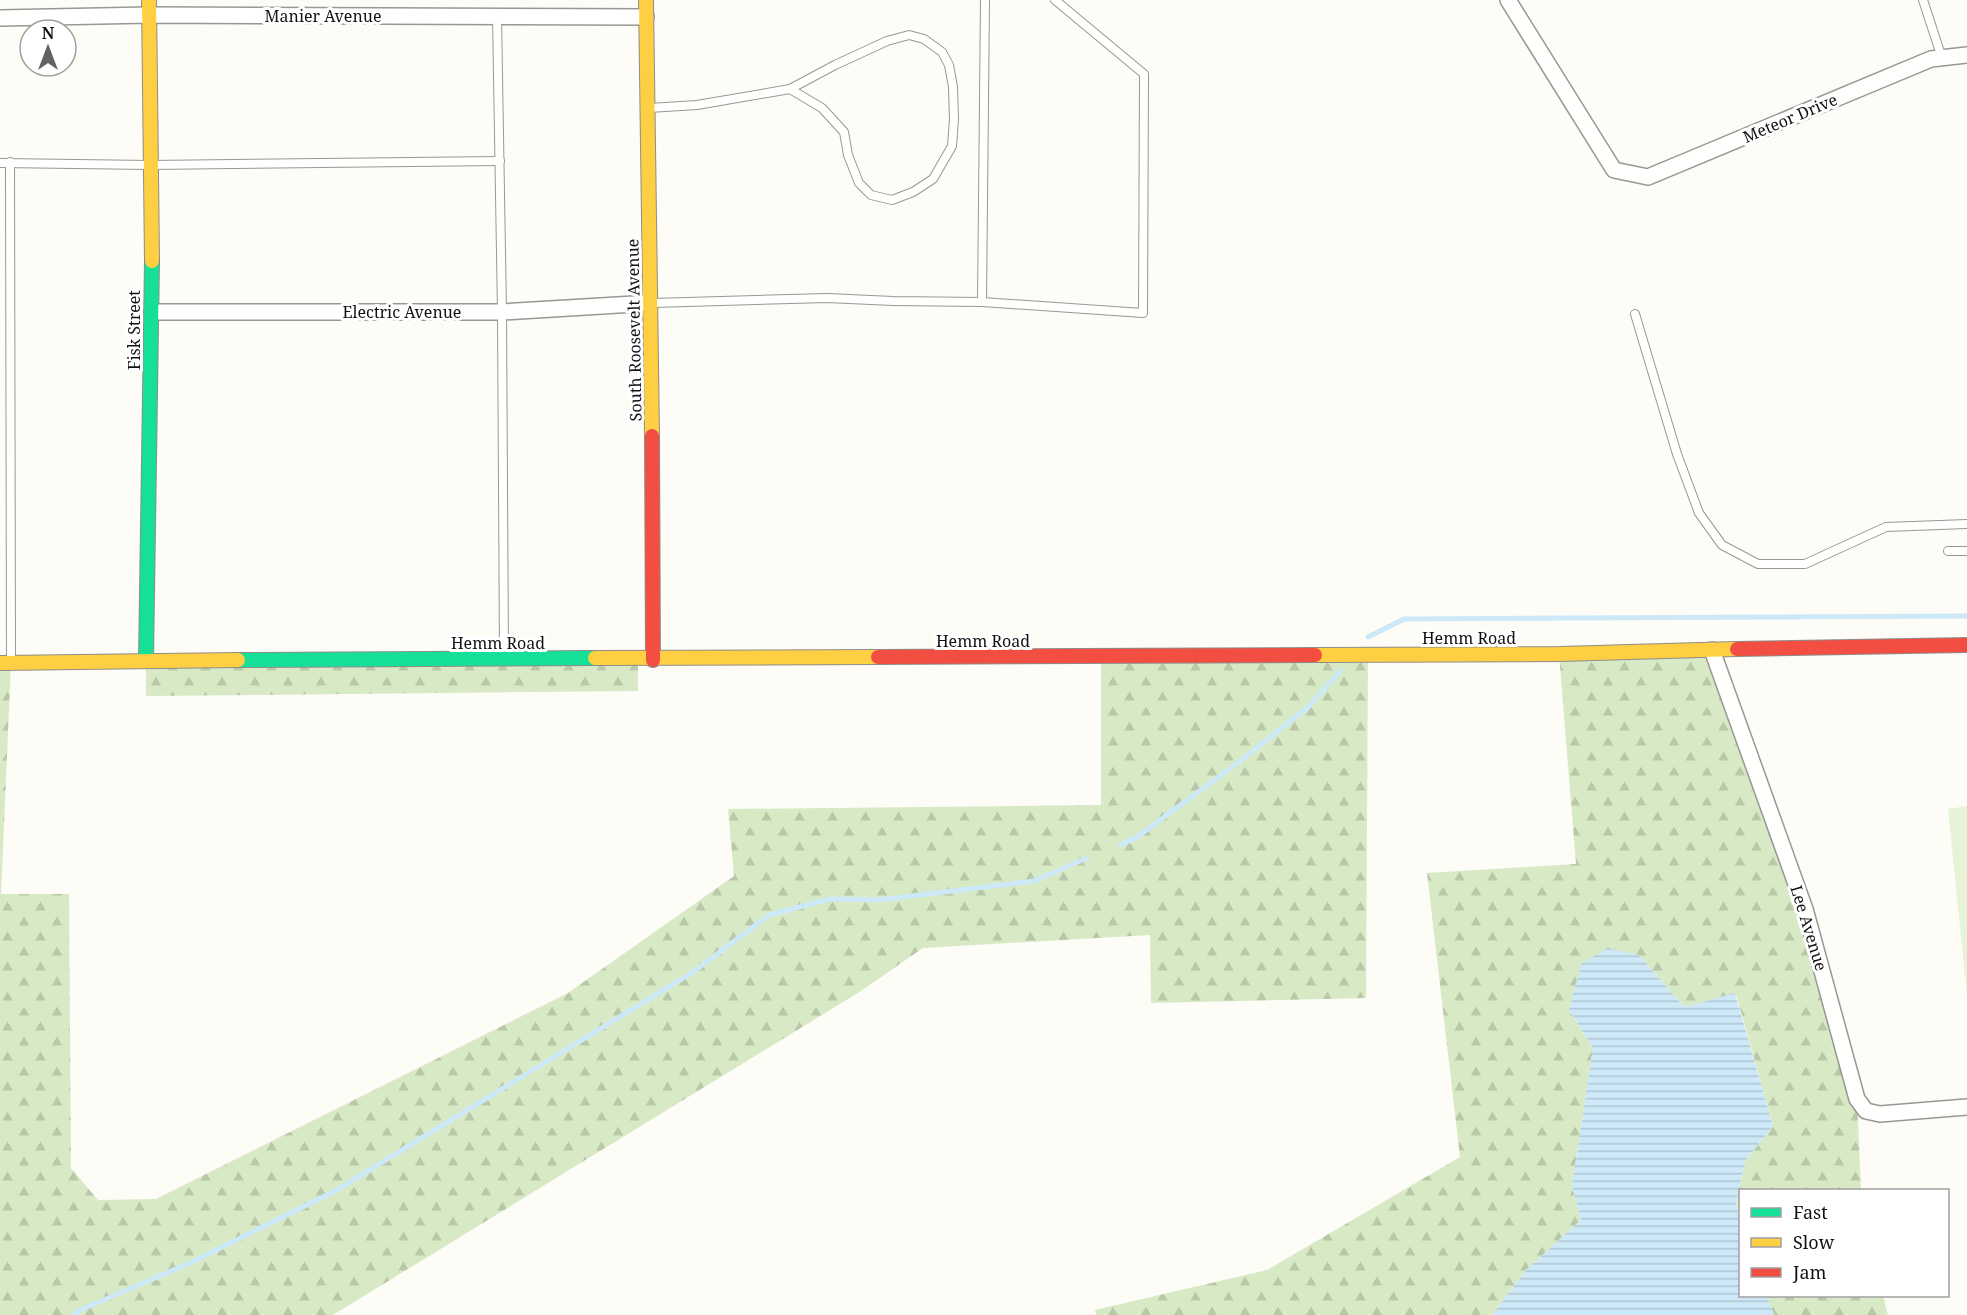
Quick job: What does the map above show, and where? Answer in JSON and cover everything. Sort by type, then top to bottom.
[{"type":"street","name":"South Roosevelt Avenue","points":[[646,0],[653,660]]},
{"type":"street","name":"Meteor Drive","points":[[1508,0],[1614,170],[1648,177],[1931,59],[1967,55]]},
{"type":"street","name":"Manier Avenue","points":[[0,18],[149,8],[646,17]]},
{"type":"street","name":"Fisk Street","points":[[147,660],[152,312],[149,8]]},
{"type":"street","name":"Electric Avenue","points":[[152,312],[502,312],[651,303]]},
{"type":"street","name":"Hemm Road","points":[[6,663],[147,660],[653,660],[1548,655],[1644,650],[1967,645]]},
{"type":"street","name":"Lee Avenue","points":[[1712,650],[1805,909],[1857,1099],[1866,1111],[1880,1113],[1967,1107]]},
{"type":"lane","points":[[982,302],[985,0]]},
{"type":"lane","points":[[651,303],[827,298],[982,302],[1143,314],[1144,74],[1055,0]]},
{"type":"lane","points":[[1923,0],[1942,58]]},
{"type":"lane","points":[[497,16],[504,660]]},
{"type":"lane","points":[[647,108],[697,105],[790,89],[835,64],[887,41],[909,35],[924,39],[942,52],[949,64],[954,119],[952,146],[933,179],[913,192],[892,200],[871,195],[859,183],[848,155],[844,132],[822,108],[790,89]]},
{"type":"lane","points":[[0,163],[150,165],[500,161]]},
{"type":"lane","points":[[6,663],[10,162]]},
{"type":"lane","points":[[1635,314],[1681,464],[1700,513],[1722,544],[1758,564],[1805,564],[1886,527],[1967,524]]},
{"type":"lane","points":[[1948,551],[1967,551]]},
{"type":"green space","points":[[1712,650],[1805,909],[1857,1099],[1861,1189],[1739,1189],[1745,1161],[1773,1126],[1736,994],[1684,1007],[1639,955],[1569,1010],[1593,1048],[1572,1186],[1581,1220],[1526,1270],[1492,1315],[1096,1315],[1095,1310],[1267,1270],[1460,1157],[1427,873],[1576,864],[1559,654]]},
{"type":"green space","points":[[1368,656],[1366,998],[1151,1003],[1150,935],[923,948],[861,991],[333,1315],[0,1315],[0,663],[11,663],[1,894],[69,894],[71,1168],[98,1200],[156,1199],[568,993],[734,876],[728,809],[1101,805],[1101,657]]},
{"type":"green space","points":[[146,660],[638,660],[638,691],[146,696]]},
{"type":"green space","points":[[1967,806],[1967,996],[1948,809]]},
{"type":"green space","points":[[1739,1190],[1739,1214],[1736,1204]]},
{"type":"green space","points":[[1767,1297],[1883,1297],[1888,1315],[1774,1315]]},
{"type":"water","points":[[1608,948],[1639,955],[1684,1007],[1735,993],[1773,1126],[1745,1161],[1736,1204],[1739,1214],[1739,1297],[1767,1297],[1774,1315],[1492,1315],[1526,1270],[1581,1220],[1572,1186],[1593,1048],[1569,1010],[1581,964]]},
{"type":"waterway","points":[[1368,637],[1404,619],[1967,616]]},
{"type":"waterway","points":[[1120,845],[1137,837],[1239,762],[1309,706],[1340,671]]},
{"type":"waterway","points":[[73,1315],[190,1263],[335,1191],[693,972],[769,915],[830,899],[879,900],[1034,881],[1087,858]]},
{"type":"traffic: fast","points":[[146,660],[152,261]]},
{"type":"traffic: fast","points":[[238,660],[595,658]]},
{"type":"traffic: slow","points":[[149,0],[152,261]]},
{"type":"traffic: slow","points":[[646,0],[652,436]]},
{"type":"traffic: slow","points":[[1315,655],[1559,654],[1737,649]]},
{"type":"traffic: slow","points":[[595,658],[878,657]]},
{"type":"traffic: slow","points":[[0,663],[238,660]]},
{"type":"traffic: jam","points":[[652,436],[653,660]]},
{"type":"traffic: jam","points":[[1737,649],[1967,645]]},
{"type":"traffic: jam","points":[[878,657],[1315,655]]}]
